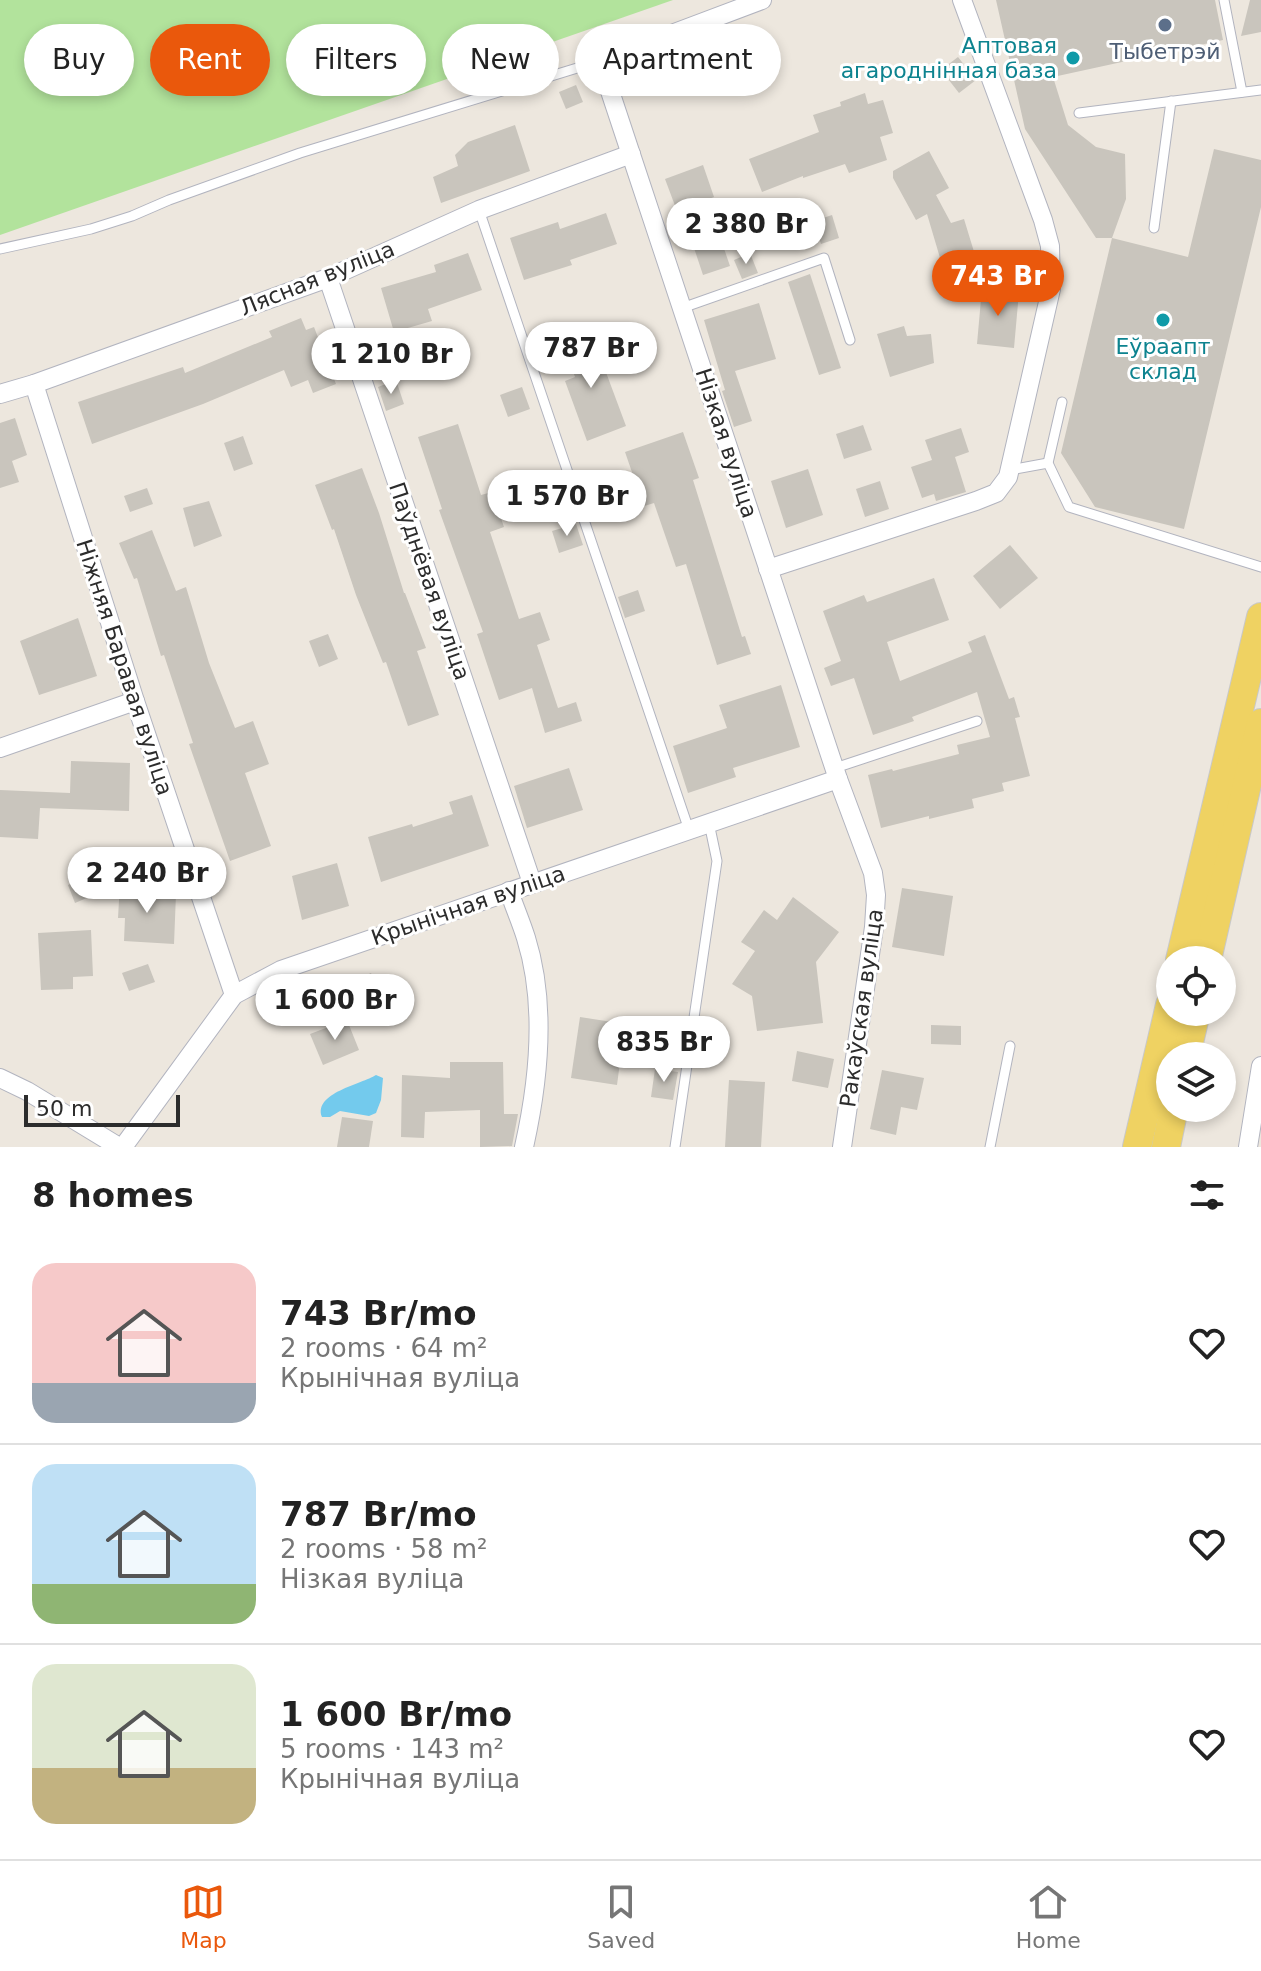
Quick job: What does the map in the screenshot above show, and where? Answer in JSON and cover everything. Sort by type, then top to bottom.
[{"type":"main road","points":[[1183,946],[1261,617]]},
{"type":"main road","points":[[1210,946],[1261,723]]},
{"type":"main road","points":[[1137,1147],[1165,1026]]},
{"type":"main road","points":[[1166,1147],[1171,1122]]},
{"type":"street","points":[[698,24],[762,0]]},
{"type":"street","points":[[768,569],[986,497],[996,493],[1008,477],[1051,289],[1050,246],[962,0]]},
{"type":"street","name":"Нізкая вуліца","points":[[612,96],[837,774]]},
{"type":"street","name":"Лясная вуліца","points":[[0,394],[328,278],[479,210],[631,154]]},
{"type":"street","name":"Паўднёвая вуліца","points":[[328,278],[532,883]]},
{"type":"street","name":"Ніжняя Баравая вуліца","points":[[34,384],[135,701],[234,995]]},
{"type":"street","points":[[0,748],[135,701]]},
{"type":"street","name":"Крынічная вуліца","points":[[121,1147],[234,995],[281,970],[709,823],[837,774]]},
{"type":"street","name":"Ракаўская вуліца","points":[[837,774],[873,873],[876,895],[842,1147]]},
{"type":"street","points":[[509,891],[527,940],[539,1016],[534,1101],[524,1147]]},
{"type":"street","points":[[1248,1147],[1261,1066]]},
{"type":"street","points":[[0,1078],[121,1147]]},
{"type":"lane","points":[[1224,0],[1242,92]]},
{"type":"lane","points":[[0,249],[91,229],[300,153],[575,69]]},
{"type":"lane","points":[[1079,113],[1261,90]]},
{"type":"lane","points":[[1154,228],[1171,101]]},
{"type":"lane","points":[[479,210],[689,830]]},
{"type":"lane","points":[[682,308],[824,258],[850,340]]},
{"type":"lane","points":[[1062,402],[1048,463],[1069,507],[1261,567]]},
{"type":"lane","points":[[1010,470],[1048,463]]},
{"type":"lane","points":[[837,774],[977,721]]},
{"type":"lane","points":[[675,1147],[717,861],[709,823]]},
{"type":"lane","points":[[990,1147],[1010,1046]]},
{"type":"green space","points":[[0,0],[673,0],[604,24],[575,24],[575,34],[559,40],[559,24],[442,24],[442,81],[426,86],[426,24],[286,24],[286,96],[398,96],[0,235]]},
{"type":"water","points":[[376,1075],[383,1078],[376,1113],[369,1116],[340,1111],[330,1117],[322,1117],[321,1109],[331,1096]]},
{"type":"building","name":"Аптовая агароднінная база","points":[[996,0],[1215,0],[1223,40],[1053,77],[1068,125],[1096,147],[1125,154],[1126,199],[1112,238],[1096,238],[1025,129]]},
{"type":"building","points":[[1250,0],[1261,0],[1261,32],[1241,36]]},
{"type":"building","points":[[958,57],[976,80],[959,93],[941,70]]},
{"type":"building","points":[[575,85],[575,96],[581,96],[583,102],[566,109],[559,92]]},
{"type":"building","points":[[865,93],[868,104],[883,100],[893,133],[880,137],[887,160],[849,173],[845,164],[762,192],[749,159],[819,132],[813,115],[841,106],[840,102]]},
{"type":"building","points":[[515,125],[530,171],[441,203],[433,177],[458,166],[455,155],[468,142]]},
{"type":"building","name":"Еўраапт склад","points":[[1214,149],[1261,160],[1261,207],[1184,529],[1095,507],[1061,453],[1112,238],[1188,257]]},
{"type":"building","points":[[929,151],[949,188],[936,195],[951,223],[964,219],[979,268],[946,278],[927,214],[916,220],[893,178],[893,171]]},
{"type":"building","points":[[703,165],[714,197],[677,211],[665,179]]},
{"type":"building","points":[[606,213],[617,244],[570,260],[572,265],[524,280],[510,238],[558,222],[560,229]]},
{"type":"building","points":[[832,215],[839,238],[821,244],[814,221]]},
{"type":"building","points":[[719,234],[730,266],[703,275],[692,242]]},
{"type":"building","points":[[468,253],[482,290],[428,309],[432,321],[394,332],[381,288],[436,272],[434,265]]},
{"type":"building","points":[[750,253],[758,273],[742,279],[734,260]]},
{"type":"building","points":[[810,274],[841,368],[819,375],[788,282]]},
{"type":"building","points":[[982,288],[1019,292],[1014,348],[977,344]]},
{"type":"building","points":[[759,303],[776,359],[735,371],[752,421],[734,427],[704,320]]},
{"type":"building","points":[[301,318],[306,330],[314,327],[336,384],[313,393],[308,380],[291,387],[284,370],[203,404],[92,444],[78,402],[183,367],[185,373],[272,337],[269,331]]},
{"type":"building","points":[[904,326],[907,336],[931,334],[934,363],[890,377],[877,334]]},
{"type":"building","points":[[580,327],[595,370],[604,367],[626,426],[587,441],[565,381],[575,377],[560,334]]},
{"type":"building","points":[[396,380],[404,404],[386,411],[378,387]]},
{"type":"building","points":[[522,387],[530,409],[508,417],[500,395]]},
{"type":"building","points":[[15,418],[27,455],[12,461],[19,482],[0,488],[0,423]]},
{"type":"building","points":[[458,424],[481,495],[492,492],[504,527],[490,532],[519,619],[540,612],[550,640],[537,645],[558,708],[576,702],[582,721],[545,733],[532,688],[499,700],[477,634],[483,632],[439,510],[442,509],[418,437]]},
{"type":"building","points":[[863,425],[872,450],[844,459],[836,434]]},
{"type":"building","points":[[961,428],[969,452],[955,457],[966,492],[936,501],[934,494],[922,498],[911,467],[932,460],[925,440]]},
{"type":"building","points":[[683,432],[699,478],[693,480],[742,637],[745,636],[751,654],[717,665],[686,564],[676,567],[654,503],[600,520],[592,493],[634,478],[625,452]]},
{"type":"building","points":[[243,436],[253,464],[234,471],[224,443]]},
{"type":"building","points":[[362,468],[426,648],[417,651],[439,715],[408,726],[386,662],[383,663],[315,485]]},
{"type":"building","points":[[808,469],[823,515],[786,528],[771,481]]},
{"type":"building","points":[[880,481],[889,509],[865,517],[856,489]]},
{"type":"building","points":[[147,488],[153,504],[130,512],[124,496]]},
{"type":"building","points":[[209,501],[222,536],[194,547],[183,508]]},
{"type":"building","points":[[576,524],[583,545],[559,553],[552,531]]},
{"type":"building","points":[[152,530],[176,591],[186,587],[209,663],[235,728],[253,721],[269,764],[245,773],[271,846],[230,861],[189,744],[193,743],[164,655],[161,656],[137,578],[134,579],[119,543]]},
{"type":"building","points":[[1010,545],[1038,578],[1000,609],[973,576]]},
{"type":"building","points":[[934,578],[949,620],[887,642],[900,681],[972,652],[968,642],[985,635],[1009,699],[1014,697],[1020,717],[1015,718],[1030,776],[1002,783],[1004,791],[972,799],[974,808],[881,828],[868,775],[959,754],[957,745],[990,737],[977,692],[912,717],[914,721],[873,735],[854,678],[831,686],[824,668],[841,661],[823,611],[864,595],[867,602]]},
{"type":"building","points":[[638,590],[645,611],[625,618],[618,597]]},
{"type":"building","points":[[78,618],[97,676],[39,695],[20,641]]},
{"type":"building","points":[[328,634],[338,659],[319,667],[309,641]]},
{"type":"building","points":[[781,685],[800,747],[733,768],[736,777],[688,793],[673,746],[727,728],[719,705]]},
{"type":"building","points":[[71,761],[130,763],[129,811],[40,808],[38,839],[0,837],[0,790],[70,793]]},
{"type":"building","points":[[569,768],[583,810],[527,828],[514,786]]},
{"type":"building","points":[[472,795],[489,846],[381,882],[368,837],[453,814],[449,802]]},
{"type":"building","points":[[337,863],[349,906],[302,920],[292,876]]},
{"type":"building","points":[[111,866],[118,885],[95,895],[89,873]]},
{"type":"building","points":[[88,877],[89,897],[75,903],[68,885]]},
{"type":"building","points":[[120,883],[146,884],[146,893],[176,894],[174,944],[124,941],[125,918],[118,918]]},
{"type":"building","points":[[902,888],[953,896],[944,956],[892,947]]},
{"type":"building","points":[[793,897],[839,932],[816,962],[823,1023],[757,1031],[752,996],[732,984],[755,951],[741,942],[764,910],[777,920]]},
{"type":"building","points":[[91,930],[93,976],[73,977],[73,989],[41,990],[38,933]]},
{"type":"building","points":[[148,964],[155,982],[129,991],[122,973]]},
{"type":"building","points":[[371,973],[379,991],[343,1008],[335,990]]},
{"type":"building","points":[[580,1017],[625,1024],[617,1085],[571,1078]]},
{"type":"building","points":[[347,1020],[359,1050],[323,1065],[310,1034]]},
{"type":"building","points":[[931,1025],[961,1026],[961,1045],[931,1044]]},
{"type":"building","points":[[797,1051],[834,1059],[828,1088],[792,1081]]},
{"type":"building","points":[[450,1062],[503,1062],[504,1114],[518,1114],[512,1146],[480,1147],[480,1110],[425,1112],[424,1138],[401,1137],[402,1075],[450,1078]]},
{"type":"building","points":[[655,1069],[678,1072],[673,1100],[651,1097]]},
{"type":"building","points":[[882,1070],[924,1078],[917,1110],[901,1107],[896,1135],[870,1129]]},
{"type":"building","points":[[729,1080],[765,1082],[761,1147],[725,1147]]},
{"type":"building","points":[[342,1117],[373,1121],[369,1147],[337,1147]]},
{"type":"place","name":"Тыбетрэй","points":[[1165,25]]},
{"type":"place","name":"Аптовая агароднінная база","points":[[1073,58]]},
{"type":"place","name":"Еўраапт склад","points":[[1163,320]]}]
